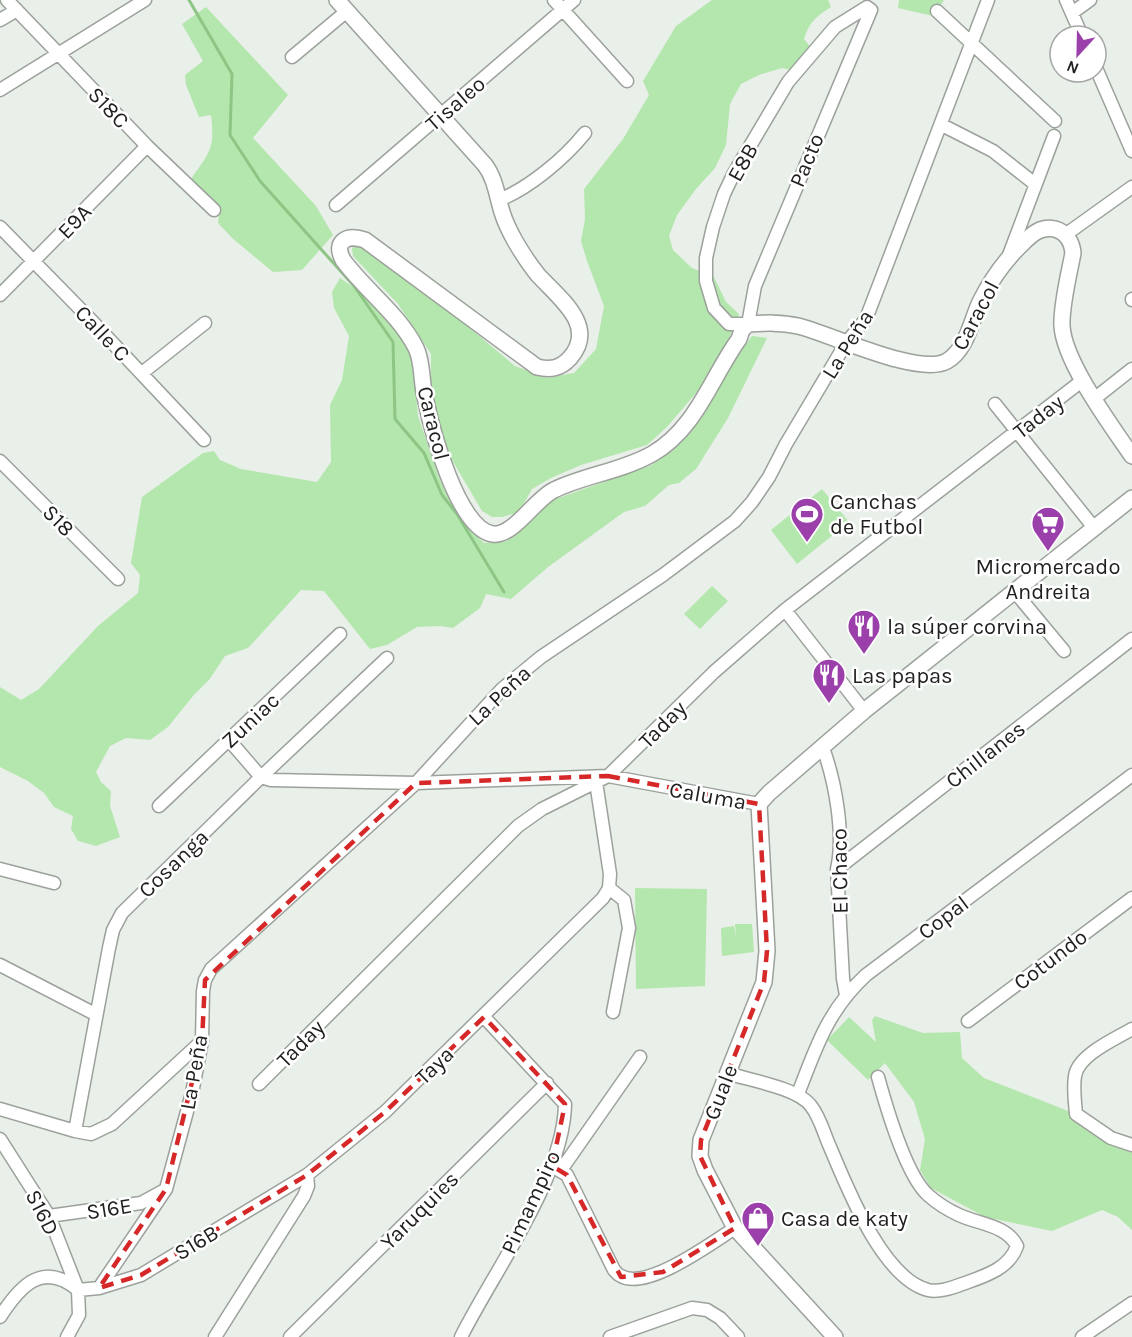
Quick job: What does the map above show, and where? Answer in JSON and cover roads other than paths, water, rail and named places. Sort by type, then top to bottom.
[{"type":"street","name":"S18C","points":[[7,0],[147,146],[214,210]]},
{"type":"street","points":[[0,90],[145,0]]},
{"type":"street","name":"Tisaleo","points":[[336,205],[441,115],[558,5],[574,0]]},
{"type":"street","name":"La Peña","points":[[99,1288],[166,1189],[192,1093],[202,1041],[203,991],[205,980],[211,969],[416,783],[502,689],[541,657],[663,576],[735,521],[752,502],[769,477],[846,343],[866,319],[988,0]]},
{"type":"street","points":[[1066,0],[1077,24]]},
{"type":"street","points":[[1072,13],[1090,0]]},
{"type":"street","points":[[558,5],[627,81]]},
{"type":"street","points":[[292,57],[342,6]]},
{"type":"street","name":"Caracol","points":[[342,6],[490,171],[503,215],[525,259],[571,311],[579,327],[580,336],[573,354],[562,366],[545,369],[530,364],[365,240],[346,238],[339,249],[348,267],[401,327],[417,350],[434,438],[449,479],[470,517],[482,531],[493,534],[505,532],[552,490],[650,455],[665,445],[693,415],[739,339],[742,330],[748,324],[781,322],[885,355],[926,365],[944,362],[959,350],[980,303],[1009,256],[1054,136]]},
{"type":"street","name":"Pacto","points":[[748,324],[755,286],[871,10],[867,7],[860,10]]},
{"type":"street","points":[[0,20],[17,10]]},
{"type":"street","name":"E8B","points":[[748,324],[729,324],[714,308],[706,281],[706,258],[713,226],[734,173],[788,82],[835,27],[860,10]]},
{"type":"street","points":[[938,11],[1054,121]]},
{"type":"street","points":[[1103,84],[1132,150]]},
{"type":"street","points":[[942,125],[993,151],[1035,184]]},
{"type":"street","points":[[499,200],[558,161],[585,133]]},
{"type":"street","name":"E9A","points":[[0,295],[147,146]]},
{"type":"street","points":[[1065,235],[1132,187]]},
{"type":"street","name":"Calle C","points":[[0,227],[204,440]]},
{"type":"street","points":[[1009,256],[1032,234],[1040,230],[1052,229],[1065,235],[1070,241],[1073,253],[1062,325],[1066,345],[1094,399],[1132,456]]},
{"type":"street","points":[[142,373],[205,323]]},
{"type":"street","points":[[1094,399],[1132,369]]},
{"type":"street","name":"Taday","points":[[259,1084],[518,826],[542,809],[608,777],[714,672],[785,610],[1018,433],[1083,380]]},
{"type":"street","points":[[995,404],[1095,529]]},
{"type":"street","name":"S18","points":[[0,461],[118,579]]},
{"type":"street","name":"Caluma","points":[[261,777],[271,780],[416,783],[608,777],[759,804],[864,711],[1132,498]]},
{"type":"street","points":[[1015,592],[1064,651]]},
{"type":"street","points":[[785,610],[864,711]]},
{"type":"street","name":"Zuniac","points":[[159,806],[340,634]]},
{"type":"street","name":"Chillanes","points":[[837,869],[1132,639]]},
{"type":"street","name":"Cosanga","points":[[75,1131],[95,1014],[113,930],[122,913],[387,658]]},
{"type":"street","points":[[229,740],[261,777]]},
{"type":"street","name":"El Chaco","points":[[823,748],[832,775],[841,837],[841,853],[837,869],[843,979],[846,995]]},
{"type":"street","name":"Copal","points":[[798,1094],[822,1032],[846,995],[866,975],[1132,775]]},
{"type":"street","points":[[596,782],[610,874],[609,888],[624,900],[629,928],[613,1012]]},
{"type":"street","name":"Guale","points":[[759,804],[767,965],[764,981],[701,1140],[700,1156],[735,1228],[835,1337]]},
{"type":"street","points":[[0,869],[54,883]]},
{"type":"street","name":"Taya","points":[[307,1175],[385,1112],[603,898],[609,888]]},
{"type":"street","name":"Cotundo","points":[[968,1021],[1132,898]]},
{"type":"street","points":[[0,965],[95,1014]]},
{"type":"street","name":"Pimampiro","points":[[461,1337],[556,1168],[564,1118],[565,1104],[484,1017]]},
{"type":"street","points":[[1132,1029],[1084,1058],[1075,1073],[1074,1087],[1076,1114],[1110,1138],[1132,1145]]},
{"type":"street","points":[[0,1109],[91,1134],[112,1124],[202,1041]]},
{"type":"street","points":[[640,1057],[556,1168],[567,1176],[614,1270],[621,1277],[631,1279],[663,1272],[735,1228]]},
{"type":"street","points":[[727,1073],[798,1094],[811,1106],[846,1185],[884,1255],[915,1284],[930,1290],[950,1288],[1003,1267],[1013,1257],[1017,1246],[1013,1237],[1001,1230],[957,1214],[926,1193],[916,1179],[891,1122],[878,1077]]},
{"type":"street","name":"Yaruquies","points":[[290,1337],[547,1083]]},
{"type":"street","name":"S16D","points":[[0,1139],[49,1216],[78,1290]]},
{"type":"street","points":[[215,1337],[304,1196],[308,1186],[307,1175]]},
{"type":"street","name":"S16B","points":[[78,1290],[99,1288],[141,1275],[307,1175]]},
{"type":"street","name":"S16E","points":[[49,1216],[141,1203],[166,1189]]},
{"type":"street","points":[[0,1317],[27,1285],[38,1279],[52,1276],[64,1279],[78,1290],[79,1316],[67,1337]]},
{"type":"street","points":[[1082,1337],[1132,1303]]},
{"type":"street","points":[[610,1337],[692,1308],[707,1310],[720,1318],[738,1337]]},
{"type":"waterway","points":[[189,0],[232,74],[230,135],[260,181],[354,286],[393,342],[395,419],[424,453],[442,495],[457,514],[504,592]]},
{"type":"place","name":"Canchas de Futbol","points":[[807,543]]},
{"type":"place","name":"Micromercado Andreita","points":[[1048,552]]},
{"type":"place","name":"la súper corvina","points":[[864,655]]},
{"type":"place","name":"Las papas","points":[[829,704]]},
{"type":"place","name":"Casa de katy","points":[[758,1247]]}]
